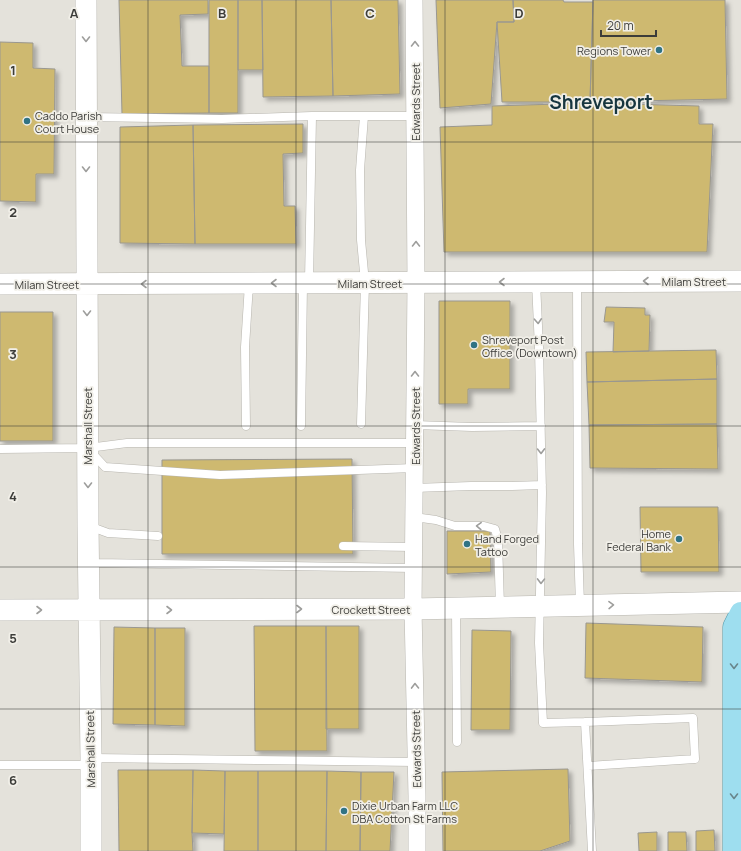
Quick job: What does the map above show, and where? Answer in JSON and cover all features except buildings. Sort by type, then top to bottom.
[{"type":"main road","points":[[734,851],[737,620]]},
{"type":"street","name":"Marshall Street","points":[[86,0],[86,284],[91,851]]},
{"type":"street","name":"Edwards Street","points":[[414,0],[416,282],[413,609],[416,851]]},
{"type":"street","name":"Milam Street","points":[[0,284],[741,281]]},
{"type":"street","name":"Crockett Street","points":[[0,610],[413,609],[741,602]]},
{"type":"lane","points":[[86,118],[222,119],[312,116],[415,116]]},
{"type":"lane","points":[[301,426],[312,116]]},
{"type":"lane","points":[[361,424],[365,283],[361,240],[360,170],[364,116]]},
{"type":"lane","points":[[536,282],[542,485],[539,643],[543,723],[693,718],[695,759],[588,766]]},
{"type":"lane","points":[[577,282],[578,544],[580,606]]},
{"type":"lane","points":[[246,426],[245,347],[249,283]]},
{"type":"lane","points":[[415,425],[541,426]]},
{"type":"lane","points":[[0,449],[88,448],[127,443],[414,443]]},
{"type":"lane","points":[[88,448],[105,467],[220,475],[414,468]]},
{"type":"lane","points":[[414,488],[542,485]]},
{"type":"lane","points":[[414,517],[436,520],[455,526],[484,526],[495,528],[498,540],[500,607]]},
{"type":"lane","points":[[88,526],[108,533],[158,536]]},
{"type":"lane","points":[[343,546],[414,547]]},
{"type":"lane","points":[[88,558],[96,563],[414,568]]},
{"type":"lane","points":[[456,608],[457,742]]},
{"type":"lane","points":[[585,722],[592,851]]},
{"type":"lane","points":[[0,765],[91,761],[416,762]]},
{"type":"place","name":"Regions Tower","points":[[659,50]]},
{"type":"place","name":"Caddo Parish Court House","points":[[27,121]]},
{"type":"place","name":"Shreveport Post Office (Downtown)","points":[[474,345]]},
{"type":"place","name":"Home Federal Bank","points":[[679,539]]},
{"type":"place","name":"Hand Forged Tattoo","points":[[467,544]]},
{"type":"place","name":"Dixie Urban Farm LLC DBA Cotton St Farms","points":[[344,811]]},
{"type":"district","name":"Shreveport","points":[[601,102]]}]
